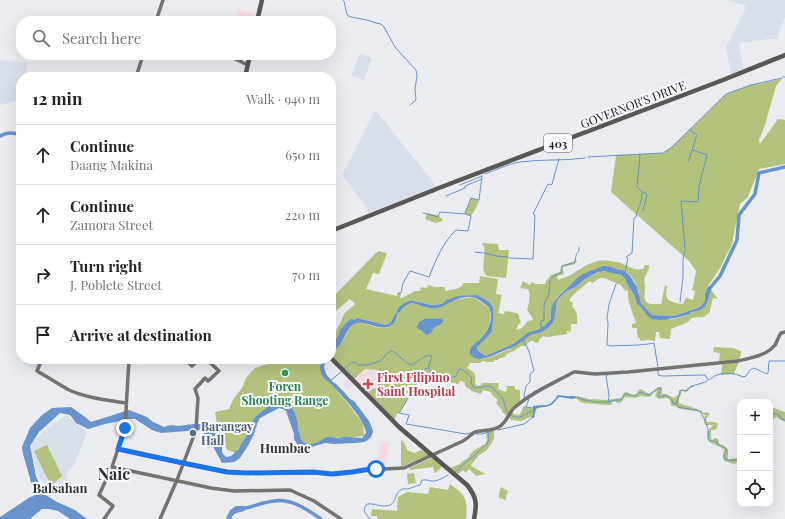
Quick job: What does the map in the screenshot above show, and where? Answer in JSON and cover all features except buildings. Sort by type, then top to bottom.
[{"type":"main road","points":[[258,16],[262,0]]},
{"type":"main road","name":"GOVERNOR'S DRIVE","points":[[336,228],[709,86],[785,55]]},
{"type":"main road","points":[[246,72],[249,60]]},
{"type":"main road","points":[[336,364],[385,414],[465,484],[472,492],[476,504],[474,519]]},
{"type":"street","points":[[157,16],[163,0]]},
{"type":"street","points":[[138,72],[142,60]]},
{"type":"street","points":[[238,60],[248,65]]},
{"type":"street","points":[[118,449],[183,463],[247,473],[292,472],[332,474],[364,470],[404,468],[463,441],[474,432],[484,431],[500,426],[514,408],[535,393],[574,372],[595,374],[628,372],[738,361],[756,357],[767,352],[775,345],[781,333],[785,332]]},
{"type":"street","points":[[40,364],[37,371],[70,390],[80,394],[126,405]]},
{"type":"street","points":[[105,519],[113,506],[99,495],[112,467],[125,428],[129,364]]},
{"type":"street","points":[[160,519],[196,430],[198,398],[195,389],[205,378],[208,381],[219,371],[212,364]]},
{"type":"street","points":[[112,467],[211,488],[234,491],[290,490],[314,501],[341,519]]},
{"type":"shaded area","points":[[728,0],[785,0],[785,17],[777,38],[739,43],[744,69],[731,74],[726,47],[745,9],[745,6]]},
{"type":"shaded area","points":[[238,8],[256,16],[237,16]]},
{"type":"shaded area","points":[[360,53],[372,58],[364,80],[351,76]]},
{"type":"shaded area","points":[[0,60],[28,63],[26,72],[16,72],[16,101],[0,105]]},
{"type":"shaded area","points":[[375,111],[437,187],[369,213],[362,201],[342,175]]},
{"type":"shaded area","points":[[24,364],[39,364],[37,369]]},
{"type":"shaded area","name":"First Filipino Saint Hospital","points":[[365,369],[377,370],[380,373],[378,375],[378,388],[372,389],[367,394],[354,379]]},
{"type":"shaded area","points":[[347,379],[353,385],[348,390],[342,384]]},
{"type":"shaded area","points":[[66,415],[87,433],[74,465],[67,472],[66,480],[52,491],[38,476],[30,446],[44,431]]},
{"type":"shaded area","points":[[381,441],[390,443],[385,468],[376,467]]},
{"type":"green space","points":[[782,79],[776,86],[765,125],[759,140],[760,144],[778,119],[785,120],[785,164],[759,169],[748,197],[740,204],[732,244],[719,270],[708,286],[705,294],[705,301],[700,307],[674,316],[652,315],[641,303],[638,289],[630,276],[624,271],[605,267],[590,271],[580,276],[558,296],[553,305],[551,319],[544,326],[529,332],[513,344],[486,356],[478,351],[477,347],[492,331],[493,308],[477,295],[446,300],[442,304],[431,305],[408,301],[399,307],[391,322],[386,325],[357,318],[343,327],[336,339],[336,330],[345,313],[355,304],[350,299],[336,311],[336,294],[378,251],[387,253],[379,274],[373,273],[366,289],[397,296],[398,292],[401,293],[400,299],[415,291],[420,291],[421,287],[427,288],[428,285],[444,287],[446,291],[458,288],[464,283],[479,283],[480,276],[498,279],[496,294],[502,295],[498,313],[504,314],[505,311],[517,313],[521,322],[516,330],[522,328],[528,321],[533,320],[527,310],[530,297],[528,289],[520,288],[523,281],[530,285],[532,282],[536,284],[545,284],[551,275],[560,272],[561,266],[574,262],[575,260],[577,260],[575,264],[562,268],[564,274],[557,276],[558,280],[598,261],[620,263],[639,270],[643,269],[645,265],[649,265],[644,280],[645,301],[652,304],[661,304],[665,286],[667,286],[666,295],[668,300],[683,304],[686,298],[693,300],[695,291],[692,290],[696,271],[689,261],[611,192],[616,155],[663,153],[673,146],[726,94],[751,85]]},
{"type":"green space","points":[[471,198],[479,200],[471,216],[465,214]]},
{"type":"green space","points":[[427,213],[438,215],[443,220],[436,223],[425,219]]},
{"type":"green space","points":[[482,243],[498,244],[499,250],[509,250],[506,278],[487,276],[484,273],[484,247]]},
{"type":"green space","points":[[601,271],[621,275],[634,294],[637,304],[648,316],[657,320],[676,319],[690,314],[691,312],[700,310],[705,306],[711,290],[718,299],[713,298],[710,312],[705,316],[692,318],[688,322],[671,329],[670,339],[660,338],[659,332],[656,332],[655,341],[642,341],[638,338],[637,328],[632,328],[632,324],[636,323],[629,303],[628,291],[624,290],[621,285],[604,278],[600,278],[592,283],[590,281],[569,300],[573,303],[572,306],[577,316],[577,324],[571,324],[571,332],[567,331],[567,334],[547,337],[544,336],[539,340],[539,342],[536,343],[530,341],[525,346],[521,346],[498,360],[493,362],[483,361],[480,363],[470,363],[467,368],[475,374],[475,384],[478,386],[482,383],[499,383],[498,389],[506,392],[507,386],[515,386],[515,389],[520,390],[520,402],[511,411],[514,414],[519,415],[523,406],[533,408],[533,415],[521,421],[512,420],[502,412],[496,403],[498,400],[492,395],[491,392],[483,390],[481,394],[472,391],[465,386],[465,383],[462,381],[458,384],[446,381],[444,383],[433,379],[434,376],[428,375],[425,370],[394,420],[367,394],[372,389],[378,388],[378,375],[380,373],[377,370],[365,369],[354,379],[336,360],[336,349],[344,339],[350,327],[354,324],[363,323],[384,328],[390,325],[396,318],[398,312],[400,312],[408,304],[436,308],[451,301],[473,297],[490,308],[490,323],[488,328],[470,351],[477,359],[491,357],[510,349],[532,333],[538,333],[548,328],[554,320],[557,300],[567,291],[576,287],[585,279]],"holes":[[[441,318],[443,322],[432,331],[425,334],[421,330],[421,320],[434,320]]]},
{"type":"green space","points":[[714,347],[733,348],[741,351],[739,360],[719,362],[720,353],[713,352]]},
{"type":"green space","points":[[739,362],[735,374],[721,375],[722,364]]},
{"type":"green space","points":[[322,364],[324,378],[349,405],[363,424],[364,436],[340,438],[329,437],[308,446],[299,436],[299,430],[286,402],[280,401],[258,414],[236,453],[227,450],[217,424],[215,412],[229,409],[234,398],[242,388],[246,378],[255,368],[264,365]]},
{"type":"green space","points":[[694,385],[686,392],[681,391],[679,403],[710,414],[706,419],[707,422],[718,423],[715,430],[711,430],[712,440],[715,438],[719,440],[719,444],[728,449],[728,459],[737,458],[737,463],[733,464],[723,459],[724,449],[709,442],[707,432],[713,425],[705,425],[705,415],[697,411],[680,409],[675,406],[671,406],[668,398],[659,399],[655,396],[657,391],[648,397],[625,397],[622,402],[617,403],[615,401],[612,402],[611,405],[583,403],[576,398],[577,396],[589,399],[607,400],[621,398],[626,392],[634,395],[641,389],[649,394],[658,387],[662,387],[663,394],[674,398],[678,395],[679,390],[685,390]]},
{"type":"green space","points":[[773,408],[785,412],[785,422],[776,417],[773,420]]},
{"type":"green space","points":[[494,429],[493,441],[486,451],[479,455],[471,465],[489,476],[485,474],[476,476],[469,469],[466,473],[463,470],[458,474],[450,468],[460,464],[468,458],[473,451],[485,444],[487,440],[486,431]]},
{"type":"green space","points":[[401,440],[404,442],[407,450],[414,453],[421,450],[429,455],[401,467]]},
{"type":"green space","points":[[47,445],[62,476],[53,484],[47,478],[34,451]]},
{"type":"green space","points":[[432,458],[442,467],[435,473],[433,467],[410,470],[409,468]]},
{"type":"green space","points":[[414,473],[416,483],[408,484],[407,474]]},
{"type":"green space","points":[[450,484],[460,491],[465,498],[467,507],[466,519],[377,519],[377,516],[371,516],[372,509],[397,511],[398,497],[407,492],[428,494],[430,487],[448,490]]},
{"type":"green space","points":[[501,487],[508,491],[506,500],[499,498]]},
{"type":"water","points":[[603,266],[623,270],[630,276],[637,287],[641,303],[652,315],[674,316],[700,307],[705,301],[705,294],[708,286],[711,290],[706,306],[700,310],[676,318],[658,320],[650,318],[637,304],[634,294],[621,275],[604,271],[598,272],[585,279],[557,300],[554,320],[548,328],[542,332],[532,334],[514,347],[490,357],[477,359],[470,353],[472,346],[480,340],[491,320],[489,307],[472,297],[464,297],[437,308],[409,304],[398,312],[395,321],[391,325],[386,327],[364,323],[354,324],[349,328],[336,349],[336,339],[340,330],[351,319],[354,320],[357,318],[386,325],[391,322],[399,307],[408,301],[431,305],[442,304],[446,300],[458,296],[477,295],[488,301],[493,308],[492,331],[477,347],[478,351],[486,356],[513,344],[529,332],[544,326],[551,319],[551,309],[554,302],[576,279]]},
{"type":"water","points":[[441,318],[443,322],[427,335],[417,327],[424,319]]},
{"type":"water","points":[[320,364],[325,364],[326,374],[350,399],[354,401],[369,421],[373,432],[368,440],[355,443],[325,443],[308,448],[299,446],[294,439],[294,434],[286,411],[279,408],[260,418],[249,444],[240,458],[234,462],[222,463],[209,439],[201,430],[161,433],[152,430],[135,419],[105,424],[88,429],[76,423],[70,415],[60,413],[39,432],[30,446],[36,476],[43,493],[55,501],[75,510],[87,519],[70,519],[58,511],[42,509],[30,519],[0,519],[0,517],[30,497],[34,496],[22,447],[30,428],[41,416],[52,408],[71,407],[91,422],[129,410],[147,417],[153,422],[164,427],[171,425],[179,426],[206,424],[213,429],[221,441],[222,452],[226,457],[231,456],[239,449],[251,423],[256,416],[270,405],[278,401],[287,403],[292,408],[297,419],[300,436],[305,443],[311,444],[330,437],[362,438],[366,433],[357,414],[331,384],[322,376]]},
{"type":"water","points":[[558,395],[575,396],[576,398],[572,399],[559,397],[553,404],[536,409],[534,418],[531,417],[533,415],[533,406],[549,404]]},
{"type":"water","points":[[236,506],[249,507],[244,511],[235,514],[231,519],[226,519],[230,510]]},
{"type":"waterway","points":[[343,0],[347,15],[381,24],[395,47],[416,70],[416,100],[410,105]]},
{"type":"waterway","points":[[588,157],[663,153],[673,146],[726,94],[751,85],[782,78]]},
{"type":"waterway","points":[[688,162],[697,135],[690,130]]},
{"type":"waterway","points":[[0,136],[10,133],[16,134]]},
{"type":"waterway","points":[[680,302],[685,249],[681,201],[698,202],[699,186],[707,155],[693,150]]},
{"type":"waterway","points":[[625,272],[628,258],[626,257],[632,253],[634,218],[636,217],[642,195],[642,192],[637,187],[640,155]]},
{"type":"waterway","points":[[485,174],[520,162],[585,158]]},
{"type":"waterway","points":[[484,253],[509,258],[533,259],[535,215],[533,214],[548,184],[552,184],[559,159]]},
{"type":"waterway","points":[[709,291],[720,276],[737,240],[739,215],[755,194],[759,173],[785,167]]},
{"type":"waterway","points":[[460,185],[482,176]]},
{"type":"waterway","points":[[465,213],[471,198],[479,200],[482,176]]},
{"type":"waterway","points":[[446,196],[482,179]]},
{"type":"waterway","points":[[643,192],[647,194],[643,211]]},
{"type":"waterway","points":[[398,294],[401,293],[403,283],[410,271],[429,277],[440,252],[451,235],[456,230],[468,231],[471,216],[465,214],[440,212],[438,217],[423,213]]},
{"type":"waterway","points":[[541,328],[541,321],[544,320],[544,305],[549,293],[550,281],[552,277],[562,272],[562,266],[575,262],[579,247]]},
{"type":"waterway","points":[[475,252],[483,253]]},
{"type":"waterway","points":[[616,284],[609,304],[607,319],[607,345],[643,345],[654,343],[658,367]]},
{"type":"waterway","points":[[523,340],[529,351],[534,371],[530,374],[530,382],[526,386],[525,398]]},
{"type":"waterway","points":[[344,369],[352,362],[357,363],[358,365],[367,365],[380,361],[390,351],[393,351],[411,365],[430,355],[432,357],[428,368],[430,371],[437,375],[449,378],[456,376],[459,369],[463,370],[472,378],[471,383],[473,387],[492,387],[503,399],[508,413]]},
{"type":"waterway","points":[[658,370],[658,375],[662,376],[705,375],[708,380],[723,373],[743,377],[754,368],[767,374],[769,361],[785,361]]},
{"type":"waterway","points":[[427,368],[399,413],[409,415],[406,424],[466,434],[471,433]]},
{"type":"waterway","points":[[331,380],[341,372]]},
{"type":"waterway","points":[[608,375],[606,375],[609,396],[608,402]]},
{"type":"waterway","points":[[677,403],[681,390],[687,391],[693,386],[707,381]]},
{"type":"waterway","points":[[576,397],[596,402],[608,402],[621,400],[625,394],[634,396],[640,392],[649,395],[659,388],[661,389],[658,396],[660,397],[666,395],[672,400],[673,404],[676,403],[678,407],[700,411],[708,428],[708,439],[710,441],[715,441],[726,449],[724,456],[725,460],[737,460]]},
{"type":"waterway","points":[[528,399],[526,407],[533,408]]},
{"type":"waterway","points":[[510,415],[519,417],[533,411]]},
{"type":"waterway","points":[[773,414],[775,413],[779,415],[781,419],[785,420]]},
{"type":"waterway","points":[[498,430],[524,424],[532,418]]},
{"type":"waterway","points":[[476,434],[488,432]]},
{"type":"waterway","points":[[455,472],[487,444],[489,439],[488,435],[489,432],[491,432]]},
{"type":"waterway","points":[[371,519],[364,511],[367,504],[384,506],[390,505],[400,490],[409,489],[420,485],[422,480],[435,481],[448,475]]},
{"type":"waterway","points":[[246,508],[270,502],[287,501],[311,512],[321,519]]},
{"type":"place","name":"Foren Shooting Range","points":[[285,373]]},
{"type":"place","name":"First Filipino Saint Hospital","points":[[368,384]]},
{"type":"place","name":"Barangay Hall","points":[[193,433]]},
{"type":"district","name":"Humbac","points":[[285,447]]},
{"type":"district","name":"Naic","points":[[114,473]]},
{"type":"district","name":"Balsahan","points":[[60,487]]},
{"type":"route","points":[[125,428],[118,449],[227,472],[313,472],[332,474],[376,469]]}]
